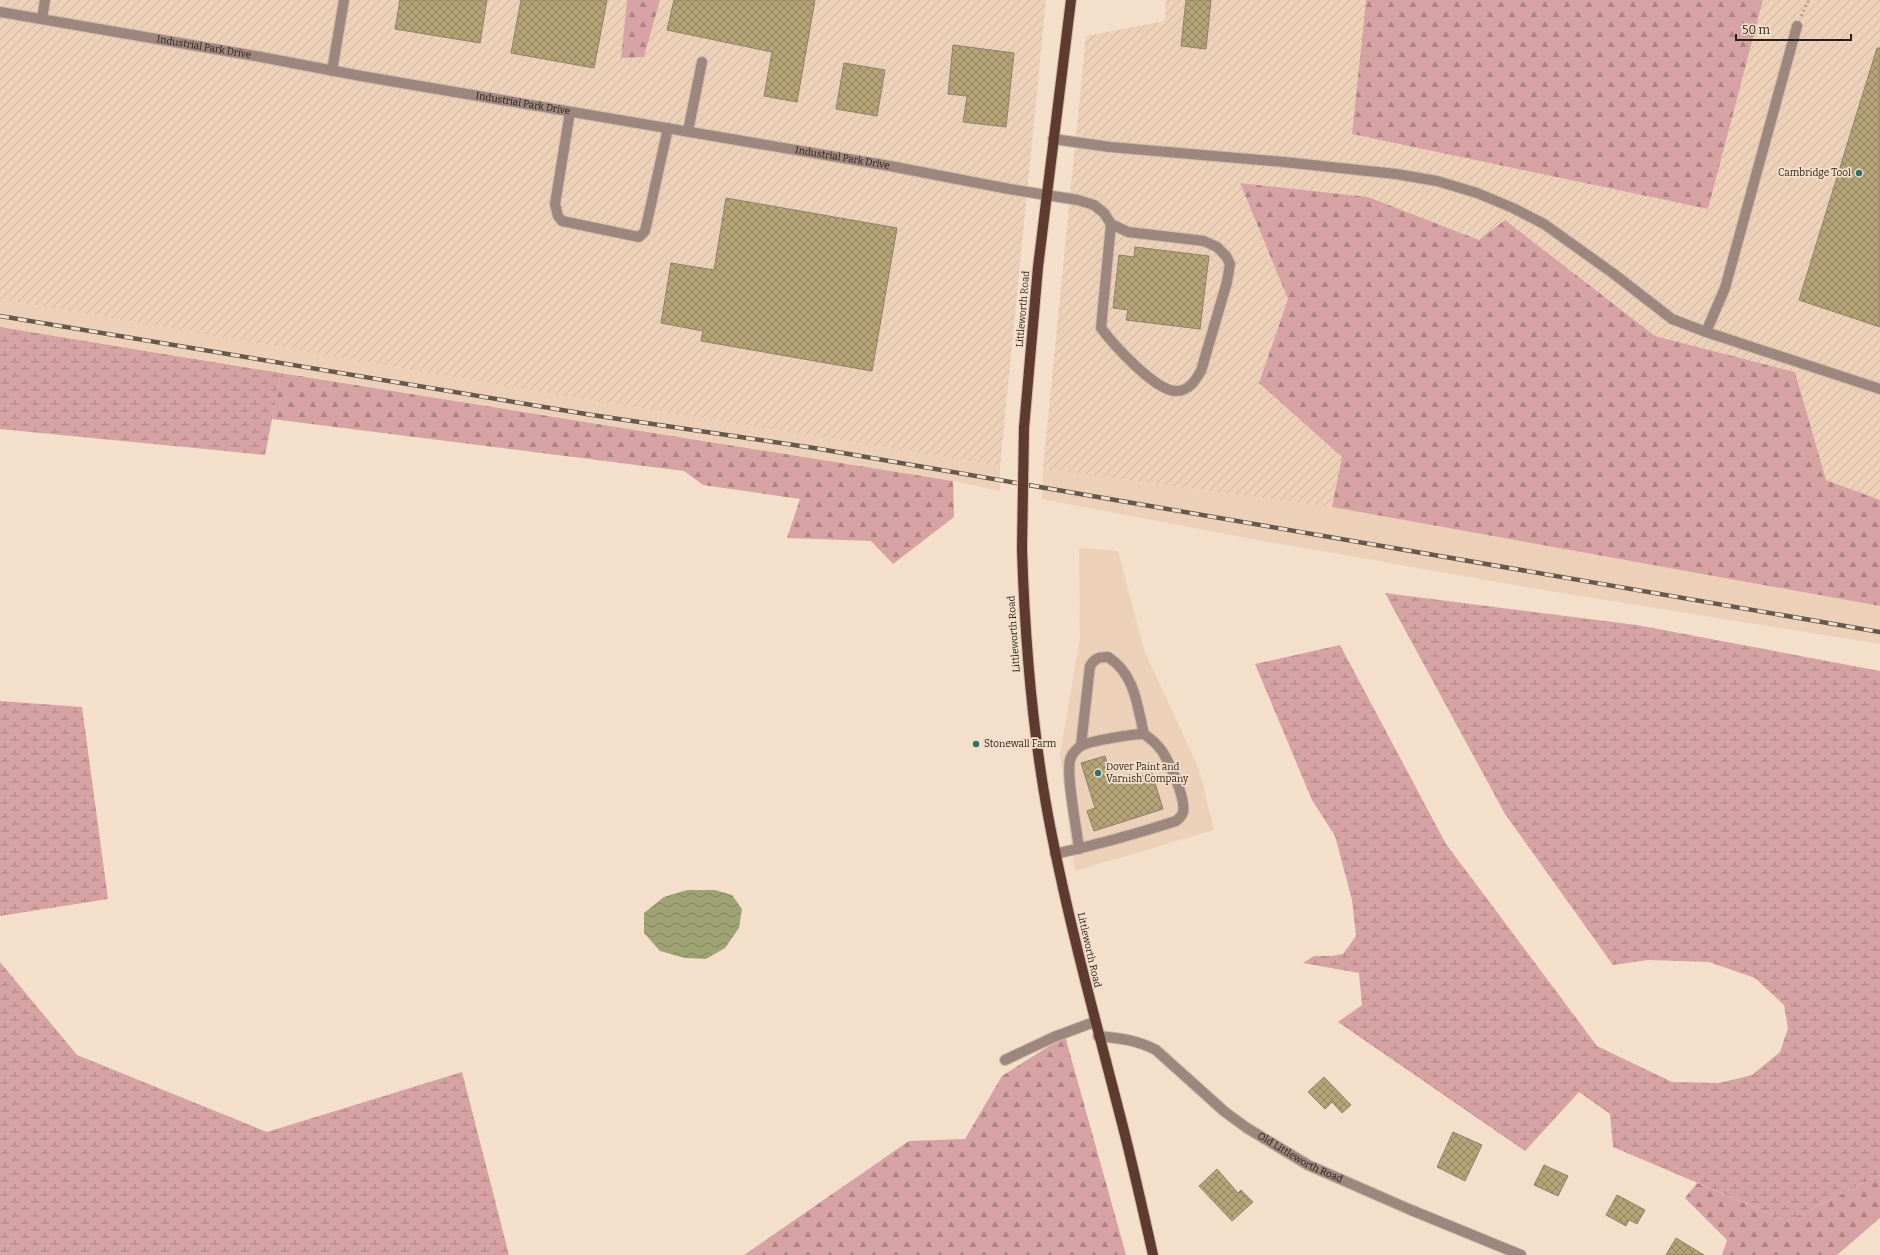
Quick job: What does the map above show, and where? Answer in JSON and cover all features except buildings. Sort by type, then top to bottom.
[{"type":"main road","name":"Littleworth Road","points":[[1071,0],[1053,139],[1024,428],[1022,549],[1025,622],[1034,721],[1041,774],[1055,854],[1094,1022],[1124,1134],[1153,1255]]},
{"type":"street","points":[[42,19],[45,0]]},
{"type":"street","points":[[332,71],[344,0]]},
{"type":"street","name":"Industrial Park Drive","points":[[0,12],[261,57],[332,71],[688,131],[1047,195],[1094,205],[1104,213],[1111,224]]},
{"type":"street","points":[[1706,332],[1725,288],[1797,26]]},
{"type":"street","points":[[688,131],[702,62]]},
{"type":"street","points":[[570,112],[555,204],[558,216],[562,221],[639,237],[645,231],[668,128]]},
{"type":"street","points":[[1053,139],[1396,174],[1438,181],[1514,208],[1544,224],[1614,274],[1672,319],[1706,332],[1880,389]]},
{"type":"street","points":[[1111,224],[1128,232],[1204,241],[1217,246],[1226,256],[1230,264],[1227,282],[1201,371],[1194,383],[1184,390],[1174,391],[1159,384],[1136,367],[1111,342],[1101,328],[1111,224]]},
{"type":"street","points":[[1055,854],[1079,849],[1113,841],[1176,821],[1181,817],[1184,810],[1169,764],[1161,750],[1144,734],[1133,687],[1126,672],[1108,657],[1101,657],[1094,660],[1090,666],[1081,745],[1072,755],[1070,761],[1070,774],[1079,849]]},
{"type":"street","points":[[1081,745],[1133,734],[1144,734]]},
{"type":"street","points":[[1005,1060],[1054,1037],[1094,1022]]},
{"type":"street","name":"Old Littleworth Road","points":[[1098,1036],[1127,1039],[1144,1043],[1156,1050],[1236,1120],[1264,1140],[1308,1165],[1411,1210],[1521,1255]]},
{"type":"path","points":[[1797,26],[1809,0]]},
{"type":"shaded area","points":[[0,0],[627,0],[621,58],[644,56],[660,0],[1046,0],[1000,466],[557,395],[0,299]]},
{"type":"shaded area","points":[[1166,0],[1366,0],[1352,134],[1708,209],[1763,0],[1880,0],[1880,500],[1826,480],[1795,372],[1655,336],[1505,220],[1479,240],[1368,197],[1240,183],[1288,299],[1259,383],[1342,457],[1332,507],[1043,469],[1086,36],[1165,21]]},
{"type":"shaded area","points":[[0,299],[557,395],[1000,466],[1000,491],[953,481],[0,327]]},
{"type":"shaded area","points":[[1043,469],[1332,507],[1880,606],[1880,644],[1549,591],[1247,538],[1042,499]]},
{"type":"shaded area","points":[[1079,548],[1118,551],[1144,650],[1199,769],[1214,830],[1075,871],[1060,754],[1080,639]]},
{"type":"green space","points":[[627,0],[660,0],[644,57],[621,58]]},
{"type":"green space","points":[[1366,0],[1763,0],[1708,209],[1352,134]]},
{"type":"green space","points":[[1240,183],[1368,197],[1479,240],[1505,220],[1655,336],[1795,372],[1826,480],[1880,500],[1880,606],[1332,507],[1342,457],[1259,383],[1288,299]]},
{"type":"green space","points":[[0,327],[281,373],[265,455],[0,429]]},
{"type":"green space","points":[[281,373],[953,481],[954,517],[893,564],[871,541],[787,538],[800,499],[703,485],[684,471],[272,419]]},
{"type":"green space","points":[[1385,593],[1637,625],[1880,671],[1880,1175],[1787,1221],[1613,1147],[1610,1114],[1579,1092],[1525,1151],[1338,1022],[1362,1005],[1359,973],[1303,963],[1314,956],[1343,954],[1356,936],[1352,900],[1335,836],[1312,800],[1255,664],[1340,645],[1446,844],[1597,1046],[1672,1082],[1719,1083],[1752,1075],[1780,1052],[1788,1028],[1784,1005],[1755,978],[1709,962],[1648,960],[1613,965],[1505,814]]},
{"type":"green space","points":[[0,701],[82,707],[108,899],[0,916]]},
{"type":"green space","points":[[0,962],[77,1055],[267,1132],[462,1072],[509,1255],[0,1255]]},
{"type":"green space","points":[[1065,1036],[1126,1255],[744,1255],[909,1141],[965,1139],[1002,1076]]},
{"type":"green space","points":[[1880,1175],[1880,1218],[1837,1255],[1722,1255],[1727,1240],[1685,1198],[1697,1183],[1787,1221]]},
{"type":"water","points":[[687,890],[715,890],[732,895],[742,909],[739,928],[725,948],[706,959],[685,958],[660,951],[644,933],[644,913],[664,897]]},
{"type":"railway","points":[[0,316],[592,415],[814,448],[1880,632]]},
{"type":"place","name":"Cambridge Tool","points":[[1859,173]]},
{"type":"place","name":"Stonewall Farm","points":[[976,744]]},
{"type":"place","name":"Dover Paint and Varnish Company","points":[[1098,773]]}]
